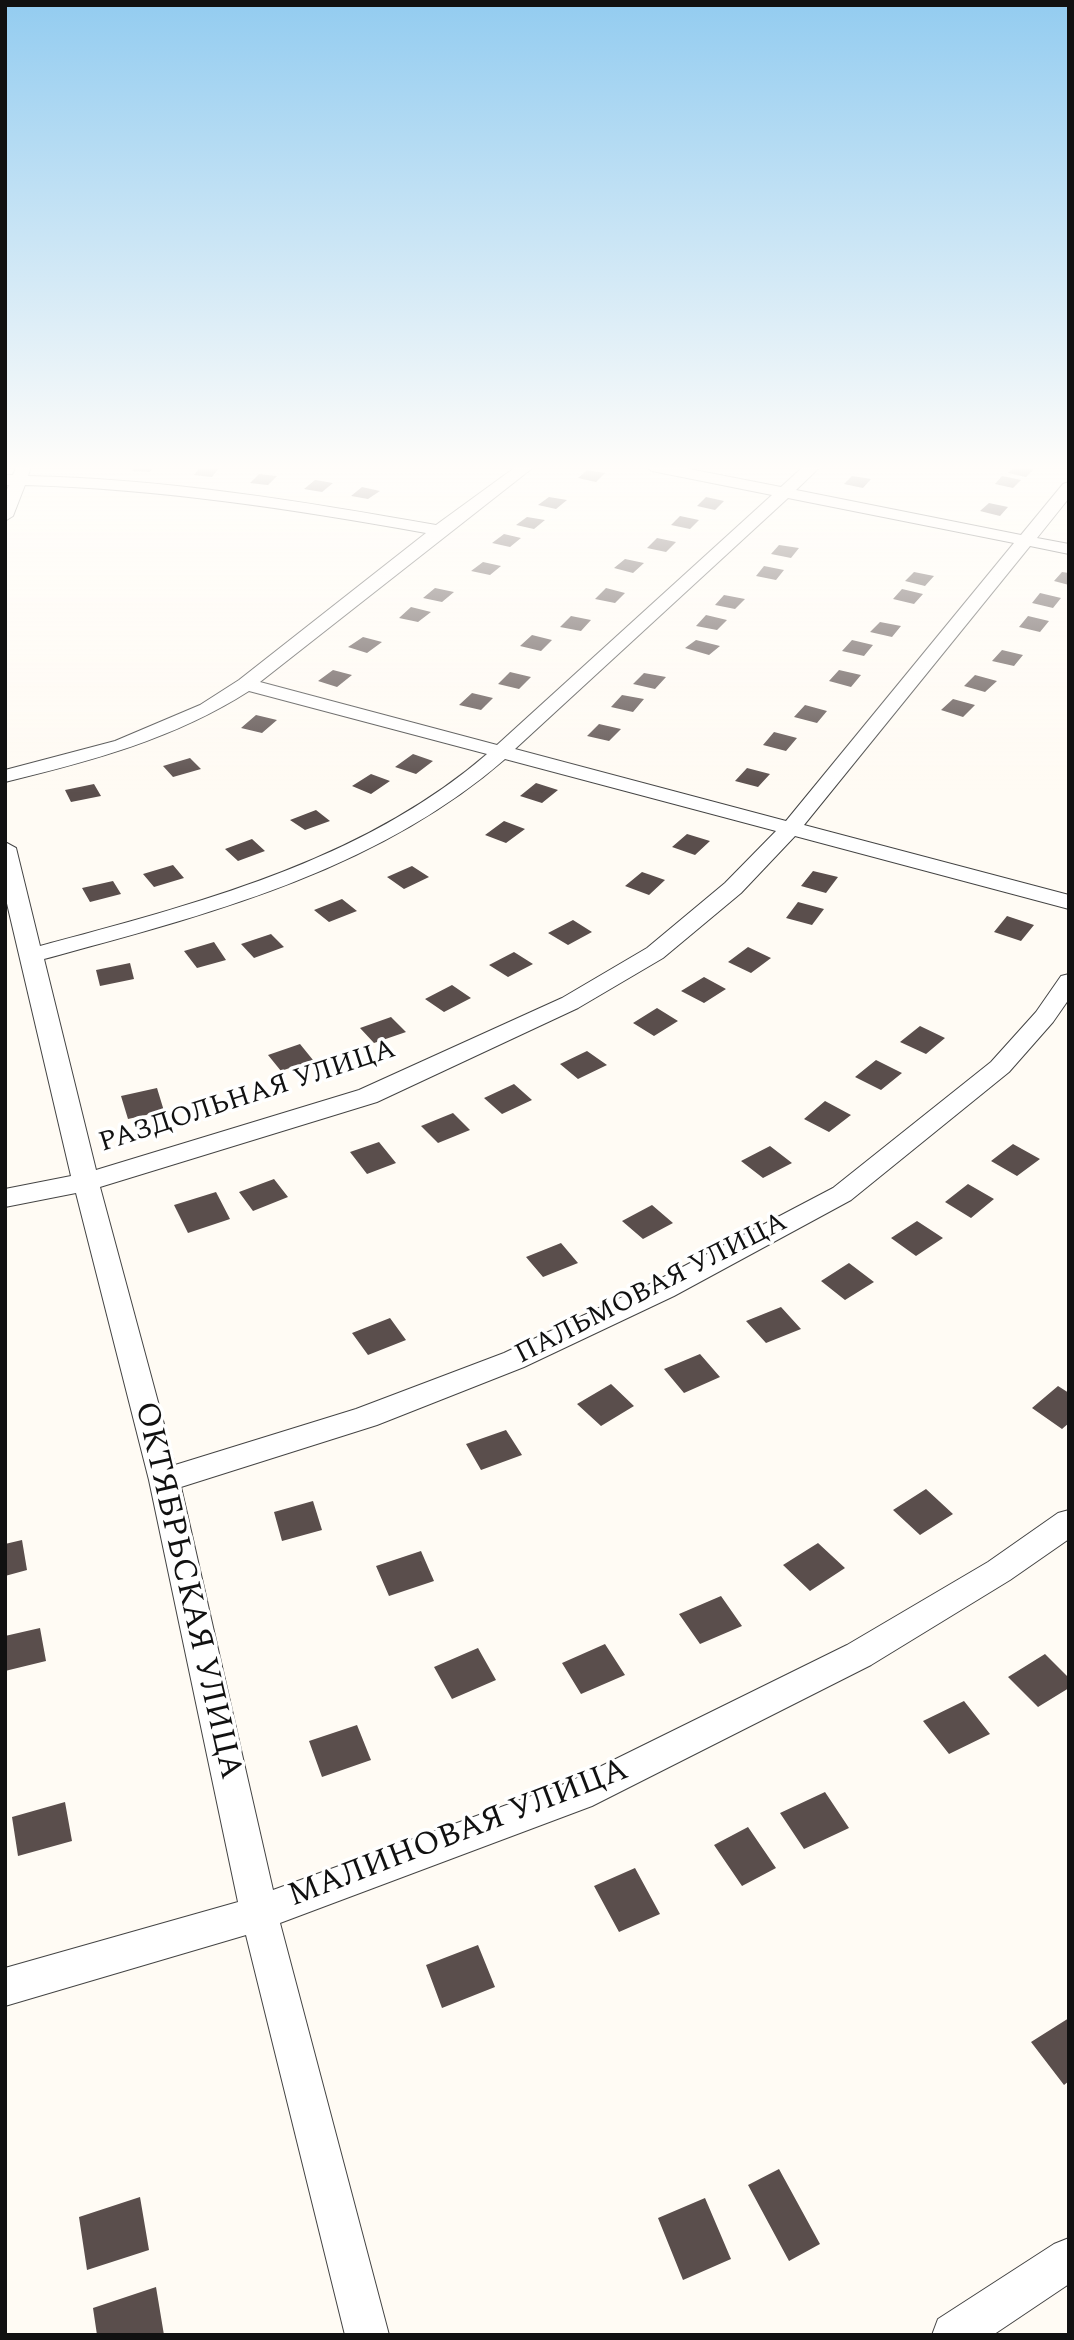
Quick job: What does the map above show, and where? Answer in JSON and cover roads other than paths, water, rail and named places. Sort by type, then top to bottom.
[{"type":"street","points":[[5,776],[122,746],[207,709],[246,684],[383,575]]},
{"type":"street","points":[[30,956],[231,899],[308,869],[409,820],[451,794],[502,751],[693,575]]},
{"type":"street","name":"РАЗДОЛЬНАЯ УЛИЦА","points":[[5,1198],[86,1182],[368,1096],[570,1003],[655,953],[733,888],[789,830],[996,575]]},
{"type":"street","points":[[246,684],[1069,902]]},
{"type":"street","name":"ОКТЯБРЬСКАЯ УЛИЦА","points":[[5,848],[86,1182],[164,1480],[259,1913],[367,2335]]},
{"type":"street","name":"ПАЛЬМОВАЯ УЛИЦА","points":[[164,1480],[366,1417],[514,1360],[664,1289],[842,1194],[1000,1067],[1045,1017],[1069,981]]},
{"type":"street","name":"МАЛИНОВАЯ УЛИЦА","points":[[5,1987],[259,1913],[579,1795],[859,1655],[999,1571],[1069,1522]]},
{"type":"street","points":[[954,2335],[1069,2259]]}]
